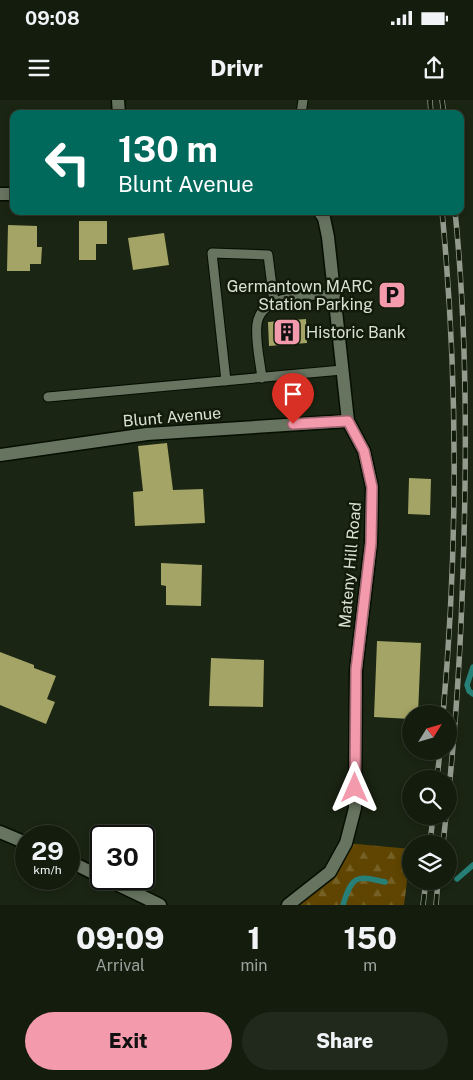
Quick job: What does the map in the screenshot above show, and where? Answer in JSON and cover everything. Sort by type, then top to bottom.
[{"type":"street","name":"Mateny Hill Road","points":[[288,905],[330,872],[346,843],[355,808],[356,670],[371,543],[372,487],[364,451],[348,421],[328,236],[322,215]]},
{"type":"street","name":"Blunt Avenue","points":[[0,455],[147,434],[348,421]]},
{"type":"street","points":[[0,832],[15,838]]},
{"type":"street","points":[[129,890],[160,905]]},
{"type":"lane","points":[[226,381],[212,254],[268,255],[274,302]]},
{"type":"lane","points":[[262,378],[257,322],[263,310],[274,302],[286,298],[334,294]]},
{"type":"lane","points":[[48,397],[342,370]]},
{"type":"green space","points":[[346,843],[402,848],[402,890],[406,890],[404,905],[288,905],[311,888]]},
{"type":"building","points":[[79,221],[107,221],[107,244],[96,244],[96,260],[79,260]]},
{"type":"building","points":[[8,225],[37,226],[37,247],[42,247],[41,264],[30,264],[30,271],[7,271]]},
{"type":"building","points":[[164,233],[169,265],[133,270],[128,238]]},
{"type":"building","name":"Historic Bank","points":[[306,319],[307,343],[269,346],[268,322]]},
{"type":"building","points":[[167,443],[173,490],[203,489],[205,523],[135,526],[133,492],[143,491],[138,446]]},
{"type":"building","points":[[409,478],[431,479],[430,515],[408,514]]},
{"type":"building","points":[[161,563],[202,565],[201,606],[166,605],[166,586],[161,585]]},
{"type":"building","points":[[377,641],[421,643],[418,705],[402,705],[402,719],[374,717]]},
{"type":"building","points":[[0,652],[56,676],[47,699],[55,702],[46,724],[0,705]]},
{"type":"building","points":[[211,658],[264,660],[263,707],[209,706]]},
{"type":"waterway","points":[[473,667],[467,685],[469,691],[473,694]]},
{"type":"waterway","points":[[457,879],[473,865]]},
{"type":"waterway","points":[[343,905],[349,888],[357,880],[368,878],[385,882]]},
{"type":"railway","points":[[430,100],[431,110]]},
{"type":"railway","points":[[442,100],[443,110]]},
{"type":"railway","points":[[442,215],[451,337],[454,462],[451,588],[444,705]]},
{"type":"railway","points":[[451,770],[461,630],[465,454],[465,373],[455,215]]},
{"type":"railway","points":[[438,770],[439,760]]},
{"type":"railway","points":[[431,835],[432,825]]},
{"type":"railway","points":[[444,835],[445,825]]},
{"type":"railway","points":[[423,905],[425,890]]},
{"type":"railway","points":[[436,905],[437,890]]},
{"type":"place","name":"Germantown MARC Station Parking","points":[[392,295]]},
{"type":"place","name":"Historic Bank","points":[[287,332]]},
{"type":"route","points":[[293,424],[348,421],[364,451],[372,487],[371,543],[356,670],[355,788]]}]
